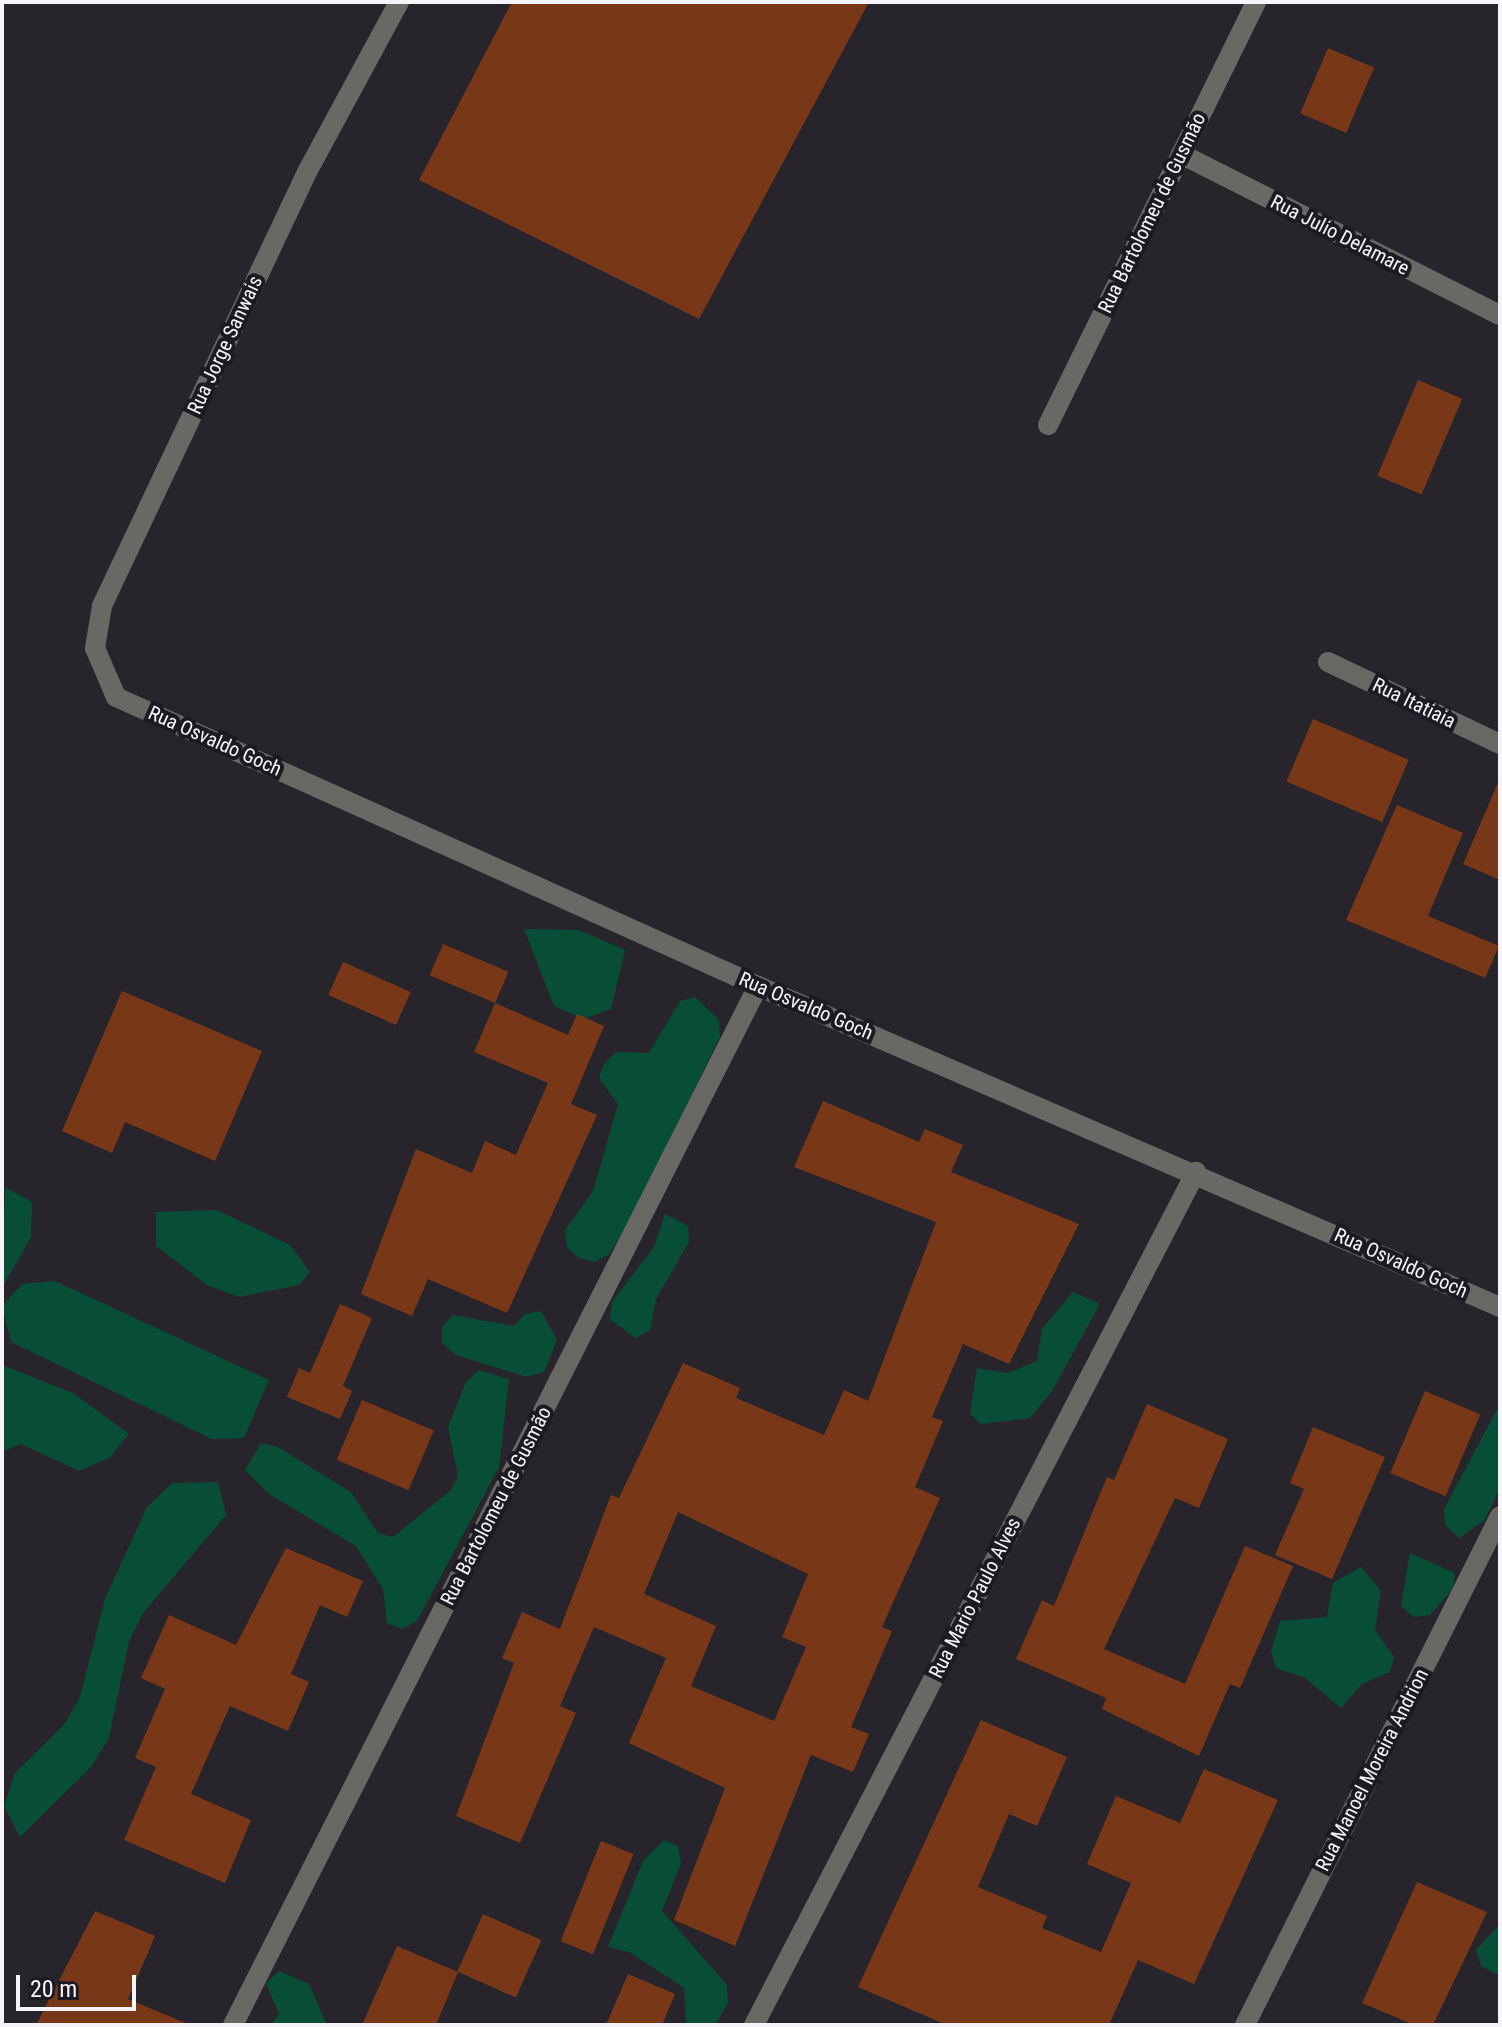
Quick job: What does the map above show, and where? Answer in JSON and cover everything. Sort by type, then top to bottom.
[{"type":"street","name":"Rua Jorge Sanwais","points":[[116,697],[95,648],[102,606],[308,170],[399,2]]},
{"type":"street","name":"Rua Bartolomeu de Gusmão","points":[[1048,425],[1256,2]]},
{"type":"street","name":"Rua Julio Delamare","points":[[1181,154],[1500,315]]},
{"type":"street","name":"Rua Itatiaia","points":[[1328,662],[1500,744]]},
{"type":"street","name":"Rua Osvaldo Goch","points":[[116,697],[758,986],[1196,1172],[1500,1307]]},
{"type":"street","name":"Rua Bartolomeu de Gusmão","points":[[233,2025],[758,986]]},
{"type":"street","name":"Rua Mario Paulo Alves","points":[[754,2025],[1196,1172]]},
{"type":"street","name":"Rua Manoel Moreira Andrion","points":[[1245,2025],[1500,1516]]},
{"type":"green space","points":[[524,929],[579,930],[625,950],[611,1009],[583,1019],[554,1006]]},
{"type":"green space","points":[[695,997],[719,1020],[720,1037],[628,1225],[609,1254],[594,1262],[579,1258],[567,1247],[565,1230],[593,1191],[618,1104],[599,1078],[604,1064],[616,1052],[649,1053],[680,1001]]},
{"type":"green space","points":[[5,1187],[32,1202],[31,1237],[2,1288]]},
{"type":"green space","points":[[217,1210],[290,1245],[310,1272],[299,1285],[239,1297],[207,1285],[156,1246],[156,1212]]},
{"type":"green space","points":[[665,1214],[688,1226],[689,1242],[656,1299],[650,1330],[636,1338],[610,1320],[612,1302],[654,1247]]},
{"type":"green space","points":[[55,1281],[269,1380],[244,1438],[212,1439],[11,1342],[2,1306],[22,1284]]},
{"type":"green space","points":[[1073,1292],[1100,1304],[1052,1391],[1030,1418],[981,1424],[970,1413],[977,1368],[1008,1373],[1037,1361],[1042,1329]]},
{"type":"green space","points":[[541,1311],[557,1340],[544,1372],[527,1377],[456,1355],[442,1343],[442,1326],[453,1315],[514,1326],[525,1314]]},
{"type":"green space","points":[[2,1365],[73,1393],[129,1434],[109,1458],[79,1471],[21,1444],[2,1452]]},
{"type":"green space","points":[[479,1370],[509,1379],[499,1467],[417,1621],[402,1629],[387,1623],[383,1589],[356,1546],[269,1494],[245,1470],[261,1443],[278,1447],[351,1492],[378,1533],[393,1537],[451,1490],[458,1476],[448,1427],[466,1382]]},
{"type":"green space","points":[[1500,1404],[1500,1488],[1485,1520],[1459,1538],[1445,1525],[1444,1509]]},
{"type":"green space","points":[[218,1482],[226,1515],[143,1613],[129,1641],[109,1738],[91,1767],[20,1837],[4,1806],[15,1773],[64,1725],[80,1697],[105,1599],[147,1507],[172,1483]]},
{"type":"green space","points":[[1410,1553],[1455,1573],[1453,1589],[1430,1615],[1414,1617],[1401,1606]]},
{"type":"green space","points":[[1361,1567],[1381,1591],[1375,1630],[1394,1657],[1390,1672],[1362,1684],[1341,1708],[1305,1678],[1276,1668],[1271,1651],[1280,1621],[1327,1617],[1333,1583]]},
{"type":"green space","points":[[664,1840],[678,1846],[681,1863],[662,1911],[727,1985],[728,2002],[716,2025],[686,2025],[684,1988],[629,1952],[608,1947],[643,1861]]},
{"type":"green space","points":[[1500,1924],[1500,1976],[1481,1966],[1476,1950]]},
{"type":"green space","points":[[279,1971],[309,1984],[327,2025],[271,2025],[279,2014],[266,1983]]},
{"type":"building","points":[[512,2],[869,2],[699,319],[419,180]]},
{"type":"building","points":[[1328,48],[1374,68],[1346,133],[1300,113]]},
{"type":"building","points":[[1418,380],[1462,399],[1422,494],[1377,476]]},
{"type":"building","points":[[1313,719],[1409,760],[1382,822],[1286,782]]},
{"type":"building","points":[[1500,778],[1500,880],[1463,864]]},
{"type":"building","points":[[1397,805],[1463,833],[1428,916],[1499,946],[1485,978],[1346,920]]},
{"type":"building","points":[[443,944],[508,972],[495,1003],[430,975]]},
{"type":"building","points":[[343,962],[411,992],[396,1025],[328,995]]},
{"type":"building","points":[[122,991],[262,1051],[215,1161],[125,1122],[112,1153],[62,1131]]},
{"type":"building","points":[[495,1003],[568,1035],[577,1014],[604,1026],[571,1104],[597,1115],[507,1313],[428,1279],[412,1316],[361,1294],[416,1149],[472,1173],[485,1141],[516,1155],[548,1083],[474,1052]]},
{"type":"building","points":[[823,1101],[919,1142],[925,1129],[963,1145],[951,1172],[1079,1224],[1009,1364],[963,1344],[932,1417],[943,1421],[915,1487],[940,1498],[882,1627],[892,1631],[851,1727],[869,1734],[853,1772],[811,1755],[735,1946],[674,1920],[725,1788],[629,1743],[666,1658],[594,1627],[560,1706],[576,1713],[520,1843],[456,1816],[514,1663],[502,1658],[522,1612],[560,1629],[611,1495],[619,1498],[683,1363],[740,1388],[736,1398],[824,1435],[844,1390],[868,1401],[936,1222],[794,1167]],"holes":[[[678,1512],[808,1574],[782,1637],[806,1647],[774,1721],[691,1686],[716,1626],[644,1594]]]},
{"type":"building","points":[[340,1304],[372,1318],[343,1386],[352,1391],[340,1419],[287,1397],[299,1368],[310,1373]]},
{"type":"building","points":[[1425,1391],[1480,1414],[1445,1496],[1390,1473]]},
{"type":"building","points":[[362,1400],[434,1430],[408,1490],[337,1460]]},
{"type":"building","points":[[1147,1404],[1228,1439],[1199,1508],[1175,1498],[1104,1649],[1185,1684],[1245,1546],[1293,1566],[1240,1688],[1230,1684],[1199,1756],[1102,1709],[1106,1698],[1016,1659],[1042,1600],[1054,1606],[1107,1477],[1114,1480]]},
{"type":"building","points":[[1313,1427],[1385,1457],[1332,1579],[1275,1555],[1304,1489],[1290,1483]]},
{"type":"building","points":[[286,1548],[363,1581],[347,1617],[320,1605],[291,1674],[309,1682],[288,1731],[230,1706],[191,1794],[251,1820],[225,1883],[124,1840],[156,1767],[135,1758],[165,1689],[141,1678],[169,1615],[236,1645]]},
{"type":"building","points":[[981,1720],[1067,1757],[1037,1826],[1009,1814],[978,1887],[1047,1916],[1042,1928],[1101,1952],[1131,1883],[1087,1864],[1116,1796],[1180,1823],[1204,1769],[1278,1800],[1194,1984],[1138,1960],[1109,2025],[947,2025],[858,1987]]},
{"type":"building","points":[[601,1841],[633,1854],[593,1954],[561,1941]]},
{"type":"building","points":[[1417,1882],[1487,1912],[1433,2025],[1414,2025],[1362,2003]]},
{"type":"building","points":[[95,1911],[155,1936],[128,1999],[190,2025],[36,2025]]},
{"type":"building","points":[[483,1914],[541,1940],[516,1998],[457,1972]]},
{"type":"building","points":[[397,1946],[458,1972],[436,2025],[362,2025]]},
{"type":"building","points":[[628,1974],[675,1994],[662,2025],[606,2025]]}]
